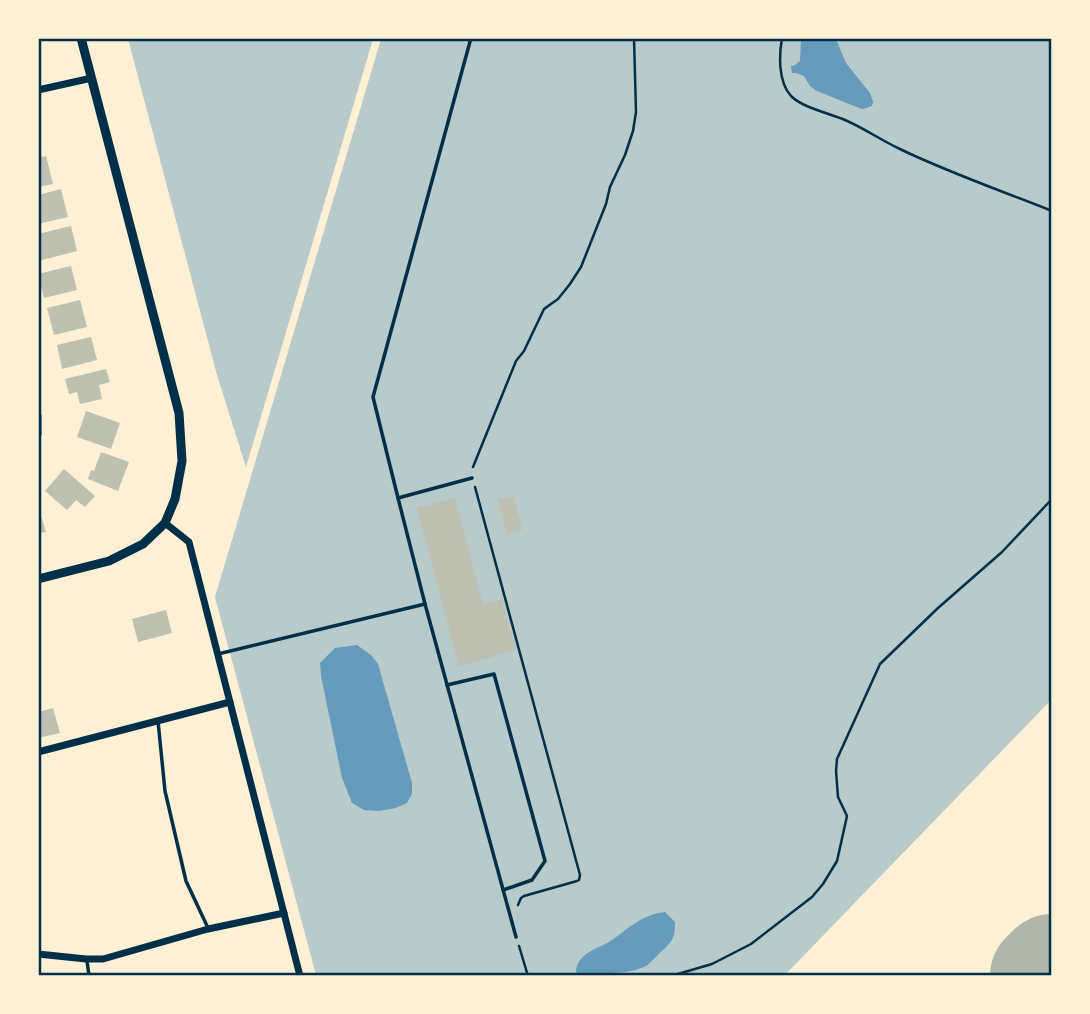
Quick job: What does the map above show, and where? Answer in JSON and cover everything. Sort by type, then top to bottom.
[{"type":"street","points":[[38,579],[109,561],[143,544],[165,523],[175,499],[182,461],[178,413],[81,38]]},
{"type":"street","points":[[38,90],[92,78]]},
{"type":"street","points":[[38,416],[38,434]]},
{"type":"street","points":[[165,523],[189,542],[300,975]]},
{"type":"street","points":[[38,752],[230,702]]},
{"type":"street","points":[[38,954],[103,959],[208,929],[284,913]]},
{"type":"lane","points":[[471,38],[373,397],[425,604],[516,937]]},
{"type":"lane","points":[[398,498],[472,478]]},
{"type":"lane","points":[[218,654],[425,604]]},
{"type":"lane","points":[[447,685],[494,674],[542,848],[545,861],[532,880],[503,890]]},
{"type":"lane","points":[[158,721],[165,791],[186,881],[208,929]]},
{"type":"lane","points":[[86,959],[89,975]]},
{"type":"path","points":[[518,907],[524,896],[579,880],[580,875],[471,472],[516,362],[544,309],[558,299],[581,267],[610,187],[625,155],[636,112],[634,38]]},
{"type":"path","points":[[782,38],[782,76],[791,96],[814,109],[856,125],[901,150],[1052,211]]},
{"type":"path","points":[[671,975],[712,964],[751,944],[812,897],[823,884],[837,861],[847,816],[838,797],[837,759],[880,664],[1002,552],[1052,499]]},
{"type":"path","points":[[516,937],[528,975]]},
{"type":"shaded area","points":[[128,39],[373,39],[246,467],[217,375]]},
{"type":"shaded area","points":[[381,39],[1051,39],[1051,700],[785,975],[316,975],[215,597]]},
{"type":"water","points":[[801,39],[836,39],[846,63],[870,93],[872,106],[859,108],[817,91],[804,76],[792,73],[791,66],[800,61]]},
{"type":"water","points":[[357,645],[378,664],[412,783],[412,794],[407,803],[396,808],[364,810],[352,803],[342,778],[320,663],[335,648]]},
{"type":"water","points":[[665,912],[675,922],[673,938],[646,966],[623,972],[582,975],[576,972],[580,960],[589,952],[643,919]]},
{"type":"building","points":[[46,156],[53,184],[38,187],[38,158]]},
{"type":"building","points":[[61,189],[68,217],[38,224],[38,195]]},
{"type":"building","points":[[71,226],[77,251],[38,261],[38,234]]},
{"type":"building","points":[[71,266],[77,290],[44,298],[38,274]]},
{"type":"building","points":[[80,300],[87,327],[54,335],[47,308]]},
{"type":"building","points":[[91,337],[97,360],[62,369],[57,345]]},
{"type":"building","points":[[106,369],[110,382],[99,385],[102,399],[80,404],[77,392],[69,394],[65,379]]},
{"type":"building","points":[[86,411],[120,423],[111,449],[77,437]]},
{"type":"building","points":[[101,452],[129,462],[118,491],[88,479]]},
{"type":"building","points":[[64,469],[95,496],[85,507],[76,500],[67,510],[45,491]]},
{"type":"building","points":[[513,496],[523,529],[507,534],[498,500]]},
{"type":"building","points":[[455,498],[483,604],[502,599],[516,650],[459,666],[417,508]]},
{"type":"building","points":[[38,506],[46,532],[38,533]]},
{"type":"building","points":[[166,610],[172,633],[138,642],[132,619]]},
{"type":"building","points":[[53,708],[60,733],[38,738],[38,712]]},
{"type":"taxiway","points":[[1049,976],[1052,973]]},
{"type":"runway","points":[[1044,976],[1052,968]]}]
